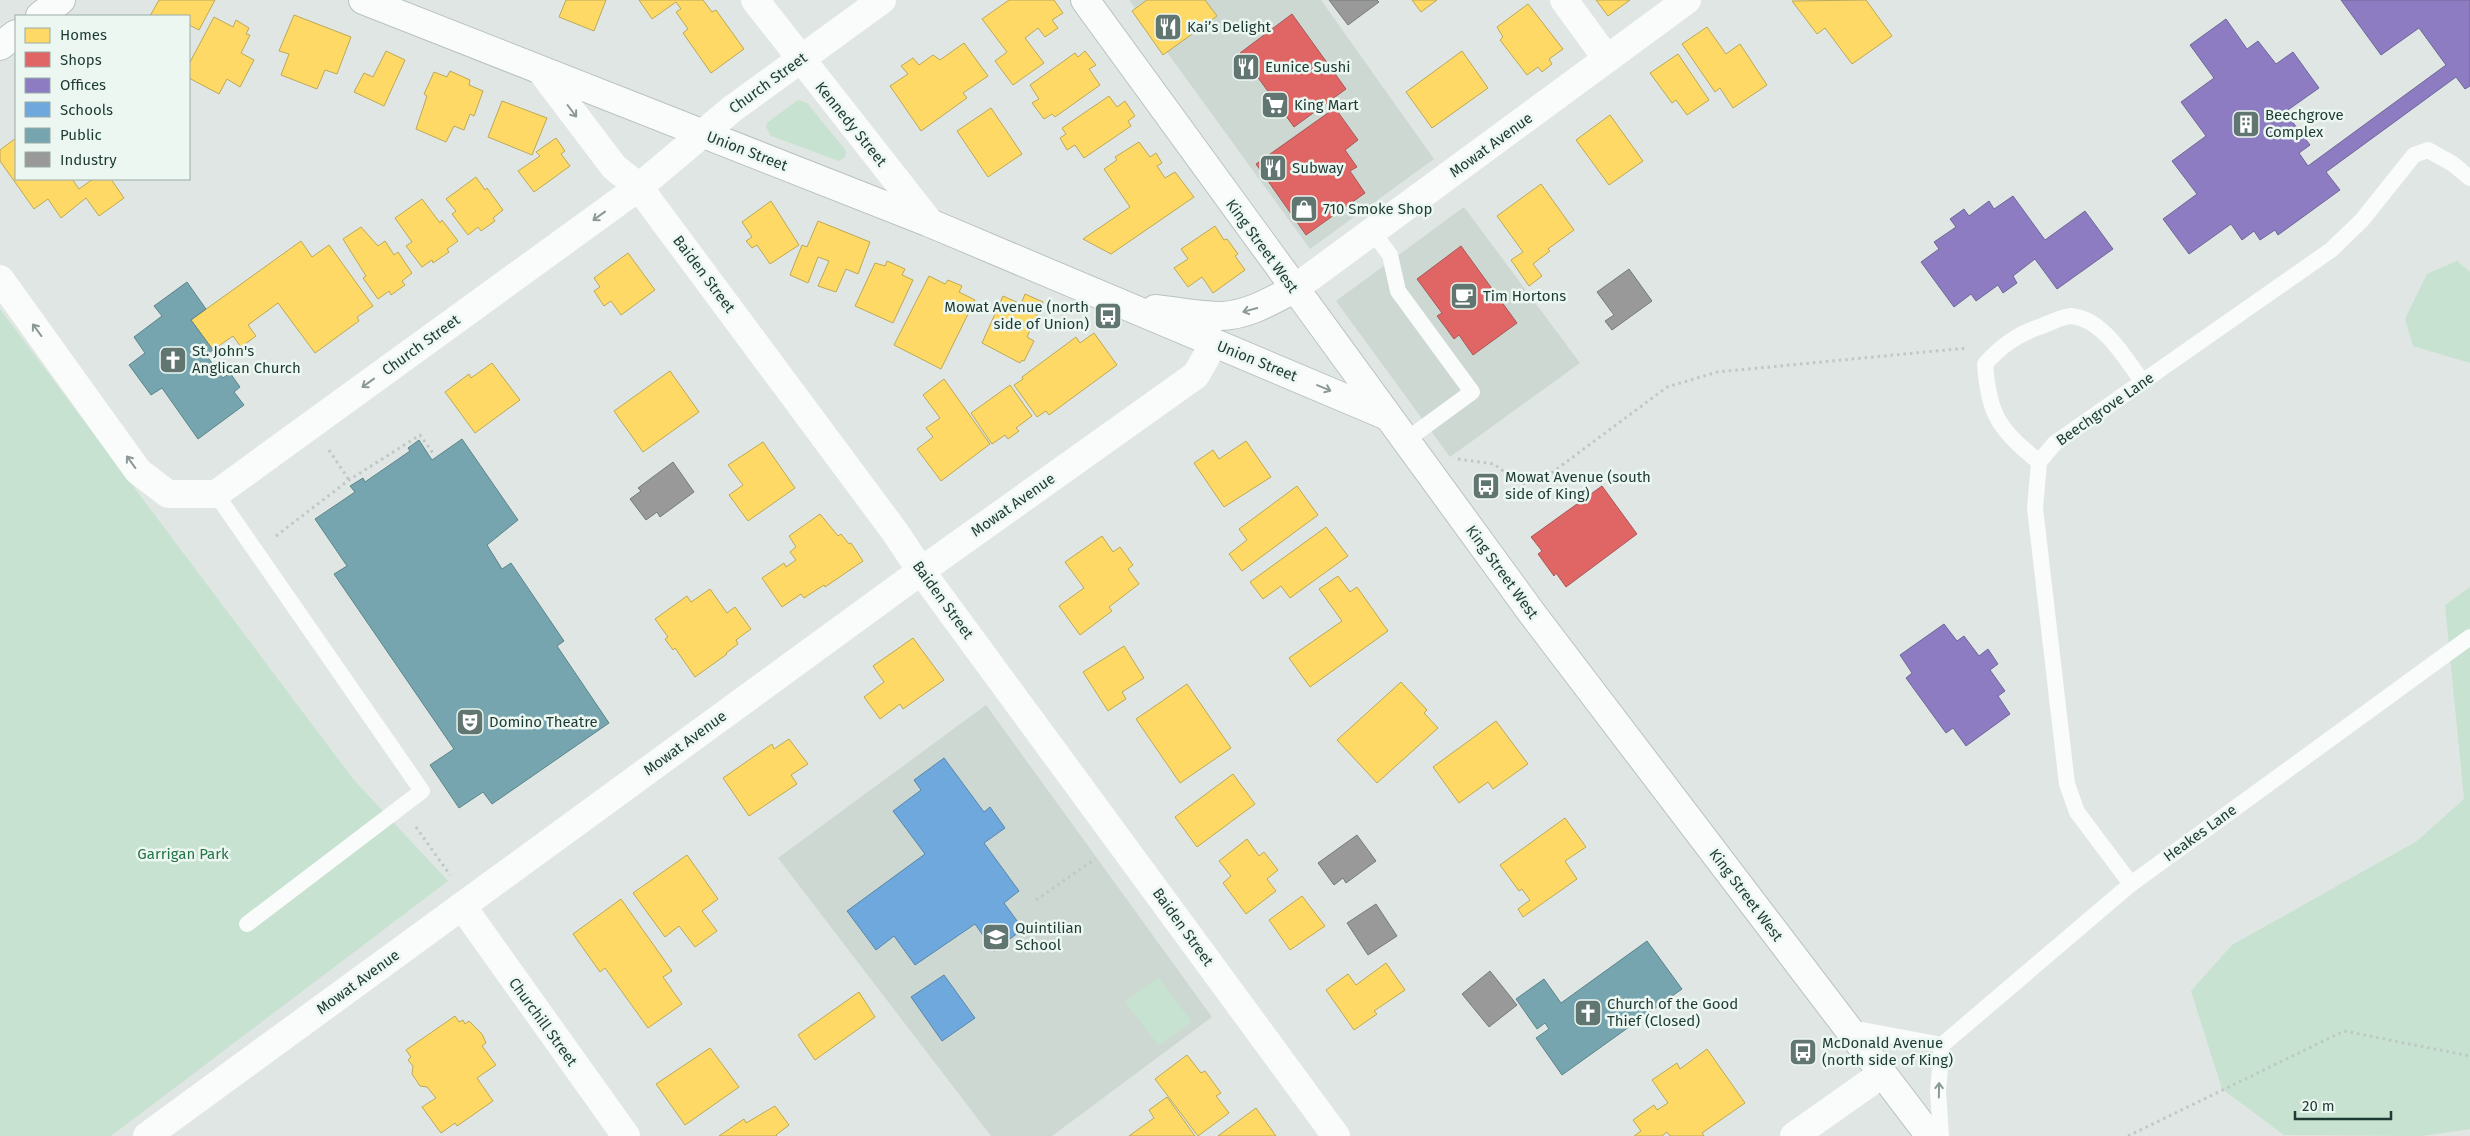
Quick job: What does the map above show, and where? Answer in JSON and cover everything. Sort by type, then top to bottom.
[{"type":"street","points":[[41,15],[61,0]]},
{"type":"street","name":"Union Street","points":[[363,0],[930,223],[1385,414]]},
{"type":"street","name":"Kennedy Street","points":[[755,0],[930,223]]},
{"type":"street","name":"Church Street","points":[[216,494],[639,187],[732,109],[882,0]]},
{"type":"street","name":"King Street West","points":[[1085,0],[1531,612],[1930,1136]]},
{"type":"street","points":[[1564,0],[1606,59]]},
{"type":"street","name":"Mowat Avenue","points":[[1294,289],[1688,0]]},
{"type":"street","points":[[0,46],[15,35]]},
{"type":"street","name":"Baiden Street","points":[[542,72],[614,166],[639,187],[895,532],[920,571],[1336,1136]]},
{"type":"street","points":[[0,279],[138,471],[168,494],[216,494]]},
{"type":"street","name":"Union Street","points":[[1128,306],[1220,316],[1257,308],[1294,289]]},
{"type":"street","name":"Mowat Avenue","points":[[147,1136],[920,571],[1196,375],[1214,343]]},
{"type":"street","name":"Churchill Street","points":[[462,906],[626,1136]]},
{"type":"street","points":[[1794,1136],[1882,1074]]},
{"type":"lane","name":"Beechgrove Lane","points":[[2039,462],[2055,443],[2331,250],[2362,220],[2414,155],[2428,150],[2453,164],[2470,178]]},
{"type":"lane","points":[[1372,231],[1390,255],[1398,291],[1472,392],[1405,441]]},
{"type":"lane","points":[[2131,884],[2077,812],[2067,784],[2035,508],[2039,462],[2018,445],[1995,416],[1986,390],[1985,364],[2002,345],[2036,328],[2070,316],[2095,325],[2113,343],[2143,382]]},
{"type":"lane","points":[[216,494],[422,791],[247,924]]},
{"type":"lane","name":"Heakes Lane","points":[[1942,1045],[2131,884],[2470,637]]},
{"type":"lane","points":[[1846,1027],[1942,1045],[1938,1091],[1941,1136]]},
{"type":"path","points":[[1455,458],[1494,464],[1520,484],[1538,483],[1667,387],[1716,372],[1976,347]]},
{"type":"path","points":[[311,424],[349,480]]},
{"type":"path","points":[[255,551],[349,480],[420,435],[433,453]]},
{"type":"path","points":[[401,806],[450,875]]},
{"type":"path","points":[[1036,900],[1097,858]]},
{"type":"path","points":[[2128,1136],[2344,1031],[2470,1056]]},
{"type":"shaded area","points":[[1129,0],[1321,0],[1434,159],[1310,249]]},
{"type":"shaded area","points":[[1464,207],[1580,363],[1450,457],[1336,301]]},
{"type":"shaded area","name":"Quintilian School","points":[[986,705],[1212,1017],[1052,1136],[991,1136],[778,858]]},
{"type":"green space","points":[[798,100],[807,103],[846,151],[845,157],[839,161],[771,136],[766,127],[767,123]]},
{"type":"green space","points":[[2457,261],[2470,272],[2470,363],[2413,346],[2405,319],[2427,274]]},
{"type":"green space","name":"Garrigan Park","points":[[0,309],[353,779],[448,881],[111,1136],[0,1136]]},
{"type":"green space","points":[[2470,587],[2470,1129],[2422,1136],[2284,1135],[2222,1089],[2191,991],[2232,945],[2417,841],[2464,799],[2445,605]]},
{"type":"green space","points":[[1158,977],[1192,1022],[1159,1046],[1125,1002]]},
{"type":"building: Homes","points":[[159,0],[215,0],[199,30],[190,26],[190,15],[151,15]]},
{"type":"building: Homes","points":[[566,0],[606,0],[594,31],[559,17]]},
{"type":"building: Homes","points":[[639,0],[703,0],[712,12],[716,10],[744,49],[711,73],[683,33],[688,29],[676,12],[681,9],[676,2],[652,19]]},
{"type":"building: Homes","points":[[1009,0],[1054,0],[1063,13],[1052,20],[1058,28],[1045,37],[1038,28],[1025,38],[1044,63],[1013,85],[995,61],[1007,52],[982,19]]},
{"type":"building: Homes","points":[[1147,0],[1205,0],[1217,16],[1163,55],[1132,11]]},
{"type":"building: Homes","points":[[1412,0],[1437,0],[1421,12]]},
{"type":"building: Homes","points":[[1596,0],[1630,0],[1608,16]]},
{"type":"building: Homes","points":[[1866,0],[1892,36],[1852,64],[1825,28],[1817,34],[1792,1]]},
{"type":"building: Homes","points":[[1528,4],[1563,49],[1549,59],[1552,64],[1542,72],[1538,67],[1527,75],[1500,40],[1503,37],[1497,27]]},
{"type":"building: Homes","points":[[294,15],[351,37],[337,74],[325,70],[317,89],[281,75],[289,54],[279,51]]},
{"type":"building: Homes","points":[[214,17],[233,27],[236,20],[249,28],[246,34],[250,35],[241,53],[254,60],[240,87],[227,79],[219,94],[190,79],[190,62]]},
{"type":"building: Homes","points":[[1707,27],[1726,54],[1740,44],[1767,85],[1733,108],[1720,88],[1715,92],[1682,44]]},
{"type":"building: Homes","points":[[964,43],[988,76],[963,93],[967,98],[921,131],[890,86],[908,74],[901,66],[913,58],[919,65],[933,55],[940,60]]},
{"type":"building: Homes","points":[[386,51],[405,60],[384,106],[354,92],[364,73],[373,77]]},
{"type":"building: Homes","points":[[1085,51],[1096,65],[1089,69],[1100,85],[1055,117],[1052,114],[1044,119],[1032,103],[1039,99],[1030,85],[1075,53],[1078,57]]},
{"type":"building: Homes","points":[[1462,51],[1488,88],[1432,128],[1406,92]]},
{"type":"building: Homes","points":[[1678,54],[1709,100],[1687,115],[1676,100],[1672,103],[1650,73]]},
{"type":"building: Homes","points":[[450,71],[470,80],[469,85],[483,91],[474,116],[470,114],[464,130],[454,126],[446,142],[416,129],[427,96],[424,94],[434,72],[447,77]]},
{"type":"building: Homes","points":[[1109,96],[1117,107],[1125,101],[1135,116],[1128,121],[1131,126],[1084,158],[1075,145],[1067,150],[1060,138],[1066,134],[1062,128]]},
{"type":"building: Homes","points":[[502,101],[547,118],[532,155],[488,137]]},
{"type":"building: Homes","points":[[991,108],[1022,154],[988,177],[957,131]]},
{"type":"building: Homes","points":[[1610,115],[1643,161],[1609,185],[1576,140]]},
{"type":"building: Homes","points":[[556,138],[565,151],[561,154],[570,166],[534,192],[518,171],[540,156],[536,152]]},
{"type":"building: Homes","points":[[15,139],[15,180],[73,180],[79,189],[92,180],[112,180],[124,198],[99,216],[86,198],[61,218],[48,199],[34,209],[0,161],[0,150]]},
{"type":"building: Homes","points":[[1139,142],[1150,157],[1156,153],[1162,163],[1157,166],[1165,178],[1175,172],[1194,197],[1111,254],[1083,239],[1130,207],[1104,169],[1117,160],[1115,157]]},
{"type":"building: Homes","points":[[476,177],[485,190],[487,188],[503,210],[493,218],[495,221],[481,231],[478,227],[468,235],[452,214],[456,211],[446,199]]},
{"type":"building: Homes","points":[[1541,184],[1574,230],[1548,249],[1550,251],[1533,264],[1542,276],[1529,286],[1511,260],[1523,252],[1497,216]]},
{"type":"building: Homes","points":[[422,199],[440,223],[442,220],[458,241],[447,249],[449,252],[433,263],[432,260],[422,267],[406,246],[412,242],[395,218]]},
{"type":"building: Homes","points":[[771,201],[799,245],[770,264],[757,245],[752,248],[746,241],[752,237],[742,222]]},
{"type":"building: Homes","points":[[818,221],[870,242],[858,274],[846,269],[836,292],[818,286],[829,261],[818,257],[808,283],[790,275],[802,245],[807,247]]},
{"type":"building: Homes","points":[[1215,226],[1224,240],[1227,239],[1238,254],[1235,256],[1245,270],[1213,293],[1202,277],[1188,287],[1174,268],[1188,259],[1181,249]]},
{"type":"building: Homes","points":[[361,227],[378,246],[385,241],[394,255],[398,252],[412,273],[402,281],[405,285],[391,295],[389,291],[378,299],[363,278],[366,276],[343,239]]},
{"type":"building: Homes","points":[[301,241],[312,257],[329,245],[373,306],[357,317],[359,321],[315,353],[278,303],[248,325],[256,336],[241,347],[233,336],[213,350],[191,320]]},
{"type":"building: Homes","points":[[628,253],[655,290],[621,315],[611,301],[604,306],[594,291],[600,287],[594,278]]},
{"type":"building: Homes","points":[[887,261],[905,269],[902,275],[913,280],[893,323],[855,306],[875,263],[885,266]]},
{"type":"building: Homes","points":[[929,276],[945,284],[948,280],[962,286],[959,292],[975,300],[941,369],[894,345]]},
{"type":"building: Homes","points":[[1025,294],[1043,302],[1027,337],[1034,341],[1024,361],[1022,360],[1020,363],[982,343],[1003,296],[1021,304]]},
{"type":"building: Homes","points":[[1094,333],[1117,365],[1049,415],[1046,411],[1037,417],[1014,385],[1076,337],[1080,343]]},
{"type":"building: Homes","points":[[492,363],[520,400],[475,433],[445,392],[469,374],[471,378]]},
{"type":"building: Homes","points":[[670,371],[699,412],[643,452],[614,411]]},
{"type":"building: Homes","points":[[944,379],[990,444],[941,481],[917,449],[933,437],[926,428],[940,418],[923,395]]},
{"type":"building: Homes","points":[[1010,385],[1032,416],[1016,428],[1019,431],[1008,439],[1005,435],[992,444],[971,413]]},
{"type":"building: Homes","points":[[1246,441],[1271,477],[1224,507],[1194,463],[1213,450],[1219,459]]},
{"type":"building: Homes","points":[[763,442],[795,488],[748,521],[729,495],[743,485],[728,465]]},
{"type":"building: Homes","points":[[1297,486],[1318,515],[1242,571],[1229,554],[1247,540],[1239,529]]},
{"type":"building: Homes","points":[[820,514],[838,536],[841,534],[849,544],[851,543],[863,561],[825,587],[824,585],[804,598],[801,594],[782,607],[762,578],[784,563],[786,567],[796,560],[790,552],[796,547],[789,536]]},
{"type":"building: Homes","points":[[1326,527],[1348,556],[1290,598],[1281,586],[1263,599],[1250,582]]},
{"type":"building: Homes","points":[[1102,536],[1113,552],[1120,547],[1133,565],[1128,569],[1139,584],[1109,607],[1112,611],[1080,635],[1059,606],[1084,588],[1065,562]]},
{"type":"building: Homes","points":[[1338,576],[1350,592],[1357,587],[1388,631],[1310,687],[1289,658],[1342,621],[1319,589]]},
{"type":"building: Homes","points":[[710,589],[727,613],[735,607],[751,629],[736,640],[738,644],[727,654],[695,677],[675,648],[673,650],[665,639],[668,637],[655,619],[687,596],[691,602]]},
{"type":"building: Homes","points":[[913,638],[944,680],[903,709],[900,704],[880,719],[864,697],[884,682],[873,666]]},
{"type":"building: Homes","points":[[1124,646],[1144,678],[1122,692],[1126,699],[1108,711],[1083,672]]},
{"type":"building: Homes","points":[[1401,682],[1427,710],[1424,713],[1438,728],[1377,783],[1337,740]]},
{"type":"building: Homes","points":[[1187,684],[1231,748],[1180,783],[1136,719]]},
{"type":"building: Homes","points":[[1496,721],[1528,764],[1493,789],[1488,782],[1459,803],[1433,767]]},
{"type":"building: Homes","points":[[789,739],[808,764],[791,775],[797,784],[749,816],[723,778],[772,744],[774,749]]},
{"type":"building: Homes","points":[[1233,774],[1255,804],[1197,847],[1175,817]]},
{"type":"building: Homes","points":[[1565,818],[1586,847],[1565,861],[1577,879],[1523,917],[1518,909],[1530,900],[1522,889],[1519,891],[1500,865]]},
{"type":"building: Homes","points":[[1247,839],[1259,856],[1264,852],[1278,870],[1267,879],[1276,891],[1246,914],[1223,883],[1231,876],[1219,861]]},
{"type":"building: Homes","points":[[687,855],[718,899],[702,911],[717,931],[695,947],[679,926],[665,937],[633,893]]},
{"type":"building: Homes","points":[[1302,896],[1325,926],[1290,950],[1269,920]]},
{"type":"building: Homes","points":[[621,899],[672,971],[663,977],[682,1004],[648,1028],[605,968],[600,972],[573,934]]},
{"type":"building: Homes","points":[[1386,963],[1405,990],[1374,1011],[1377,1014],[1354,1030],[1326,990],[1348,974],[1356,985]]},
{"type":"building: Homes","points":[[859,992],[875,1017],[815,1060],[798,1035]]},
{"type":"building: Homes","points":[[455,1016],[459,1022],[463,1020],[465,1024],[469,1021],[482,1034],[486,1043],[482,1046],[496,1065],[477,1078],[493,1101],[457,1126],[455,1123],[441,1133],[422,1107],[436,1098],[427,1087],[420,1086],[412,1074],[413,1066],[408,1060],[411,1057],[406,1050]]},
{"type":"building: Homes","points":[[710,1048],[739,1087],[685,1125],[656,1084]]},
{"type":"building: Homes","points":[[1707,1049],[1745,1103],[1702,1133],[1704,1136],[1670,1136],[1667,1132],[1662,1136],[1634,1136],[1641,1131],[1633,1120],[1654,1105],[1657,1110],[1668,1103],[1652,1080],[1677,1063],[1680,1069]]},
{"type":"building: Homes","points":[[1187,1055],[1201,1073],[1205,1071],[1221,1093],[1216,1096],[1229,1113],[1198,1136],[1155,1079]]},
{"type":"building: Homes","points":[[1167,1097],[1195,1136],[1129,1136],[1154,1118],[1149,1110]]},
{"type":"building: Homes","points":[[775,1106],[789,1125],[777,1136],[719,1136],[744,1119],[746,1123]]},
{"type":"building: Homes","points":[[1256,1108],[1276,1136],[1218,1136]]},
{"type":"building: Shops","points":[[1292,14],[1346,89],[1294,127],[1240,53]]},
{"type":"building: Shops","points":[[1335,108],[1358,140],[1345,150],[1357,167],[1350,171],[1365,193],[1306,235],[1256,164]]},
{"type":"building: Shops","name":"Tim Hortons","points":[[1461,246],[1517,323],[1473,355],[1459,335],[1454,339],[1437,316],[1442,313],[1417,279]]},
{"type":"building: Shops","points":[[1602,486],[1637,534],[1566,587],[1556,573],[1554,576],[1538,554],[1542,551],[1531,537]]},
{"type":"building: Offices","name":"Beechgrove Complex","points":[[2341,0],[2470,0],[2470,86],[2465,89],[2456,77],[2326,172],[2340,190],[2278,235],[2275,230],[2260,240],[2254,231],[2242,240],[2231,224],[2189,254],[2163,219],[2197,194],[2172,161],[2206,136],[2181,102],[2214,78],[2190,45],[2226,19],[2247,49],[2258,41],[2276,64],[2293,52],[2319,88],[2285,112],[2310,145],[2299,153],[2308,166],[2446,65],[2419,28],[2381,55]]},
{"type":"building: Offices","points":[[2013,196],[2045,240],[2085,211],[2113,249],[2057,289],[2035,259],[2013,276],[2017,283],[2003,293],[1998,285],[1976,301],[1971,294],[1954,307],[1921,262],[1939,249],[1934,242],[1956,227],[1950,219],[1964,209],[1969,216],[1989,201],[1994,209]]},
{"type":"building: Offices","points":[[1944,624],[1957,641],[1964,636],[1979,656],[1988,649],[1998,664],[1990,670],[2005,691],[1998,696],[2010,714],[1966,746],[1953,728],[1946,733],[1906,678],[1912,673],[1900,655]]},
{"type":"building: Schools","points":[[944,758],[984,812],[990,807],[1005,828],[984,843],[1019,891],[1004,903],[1023,929],[994,951],[975,924],[915,965],[894,936],[876,950],[847,911],[925,854],[893,811],[921,790],[914,780]]},
{"type":"building: Schools","points":[[944,975],[975,1018],[942,1041],[911,997]]},
{"type":"building: Public","name":"St. John's Anglican Church","points":[[187,282],[206,309],[191,320],[213,350],[206,355],[223,378],[230,373],[240,387],[234,392],[244,405],[198,439],[162,388],[151,395],[129,365],[145,353],[134,337],[162,316],[154,306]]},
{"type":"building: Public","points":[[462,439],[518,520],[487,545],[502,569],[511,563],[564,641],[557,646],[609,723],[492,804],[483,792],[459,808],[430,765],[454,749],[334,574],[347,566],[315,519],[355,492],[350,486],[363,478],[365,482],[410,451],[408,448],[419,440],[432,460]]},
{"type":"building: Public","name":"Church of the Good Thief (Closed)","points":[[1647,941],[1682,989],[1562,1075],[1536,1038],[1549,1029],[1545,1023],[1537,1029],[1516,999],[1544,979],[1561,1003]]},
{"type":"building: Industry","points":[[1329,0],[1377,0],[1379,2],[1348,25]]},
{"type":"building: Industry","points":[[1629,269],[1652,301],[1612,330],[1605,321],[1614,315],[1597,292]]},
{"type":"building: Industry","points":[[673,462],[694,492],[660,517],[657,512],[646,520],[630,499],[641,491],[638,488]]},
{"type":"building: Industry","points":[[1357,835],[1376,861],[1346,883],[1343,878],[1334,885],[1318,863]]},
{"type":"building: Industry","points":[[1376,904],[1397,936],[1368,955],[1347,923]]},
{"type":"building: Industry","points":[[1490,971],[1517,1005],[1489,1027],[1462,994]]},
{"type":"place","name":"Kai’s Delight","points":[[1168,27]]},
{"type":"place","name":"Eunice Sushi","points":[[1246,67]]},
{"type":"place","name":"King Mart","points":[[1275,105]]},
{"type":"place","name":"Beechgrove Complex","points":[[2246,124]]},
{"type":"place","name":"Subway","points":[[1273,168]]},
{"type":"place","name":"710 Smoke Shop","points":[[1304,209]]},
{"type":"place","name":"Tim Hortons","points":[[1464,296]]},
{"type":"place","name":"Mowat Avenue (north side of Union)","points":[[1108,316]]},
{"type":"place","name":"St. John's Anglican Church","points":[[173,360]]},
{"type":"place","name":"Mowat Avenue (south side of King)","points":[[1486,486]]},
{"type":"place","name":"Domino Theatre","points":[[470,722]]},
{"type":"place","name":"Quintilian School","points":[[996,937]]},
{"type":"place","name":"Church of the Good Thief (Closed)","points":[[1588,1013]]},
{"type":"place","name":"McDonald Avenue (north side of King)","points":[[1803,1052]]}]
